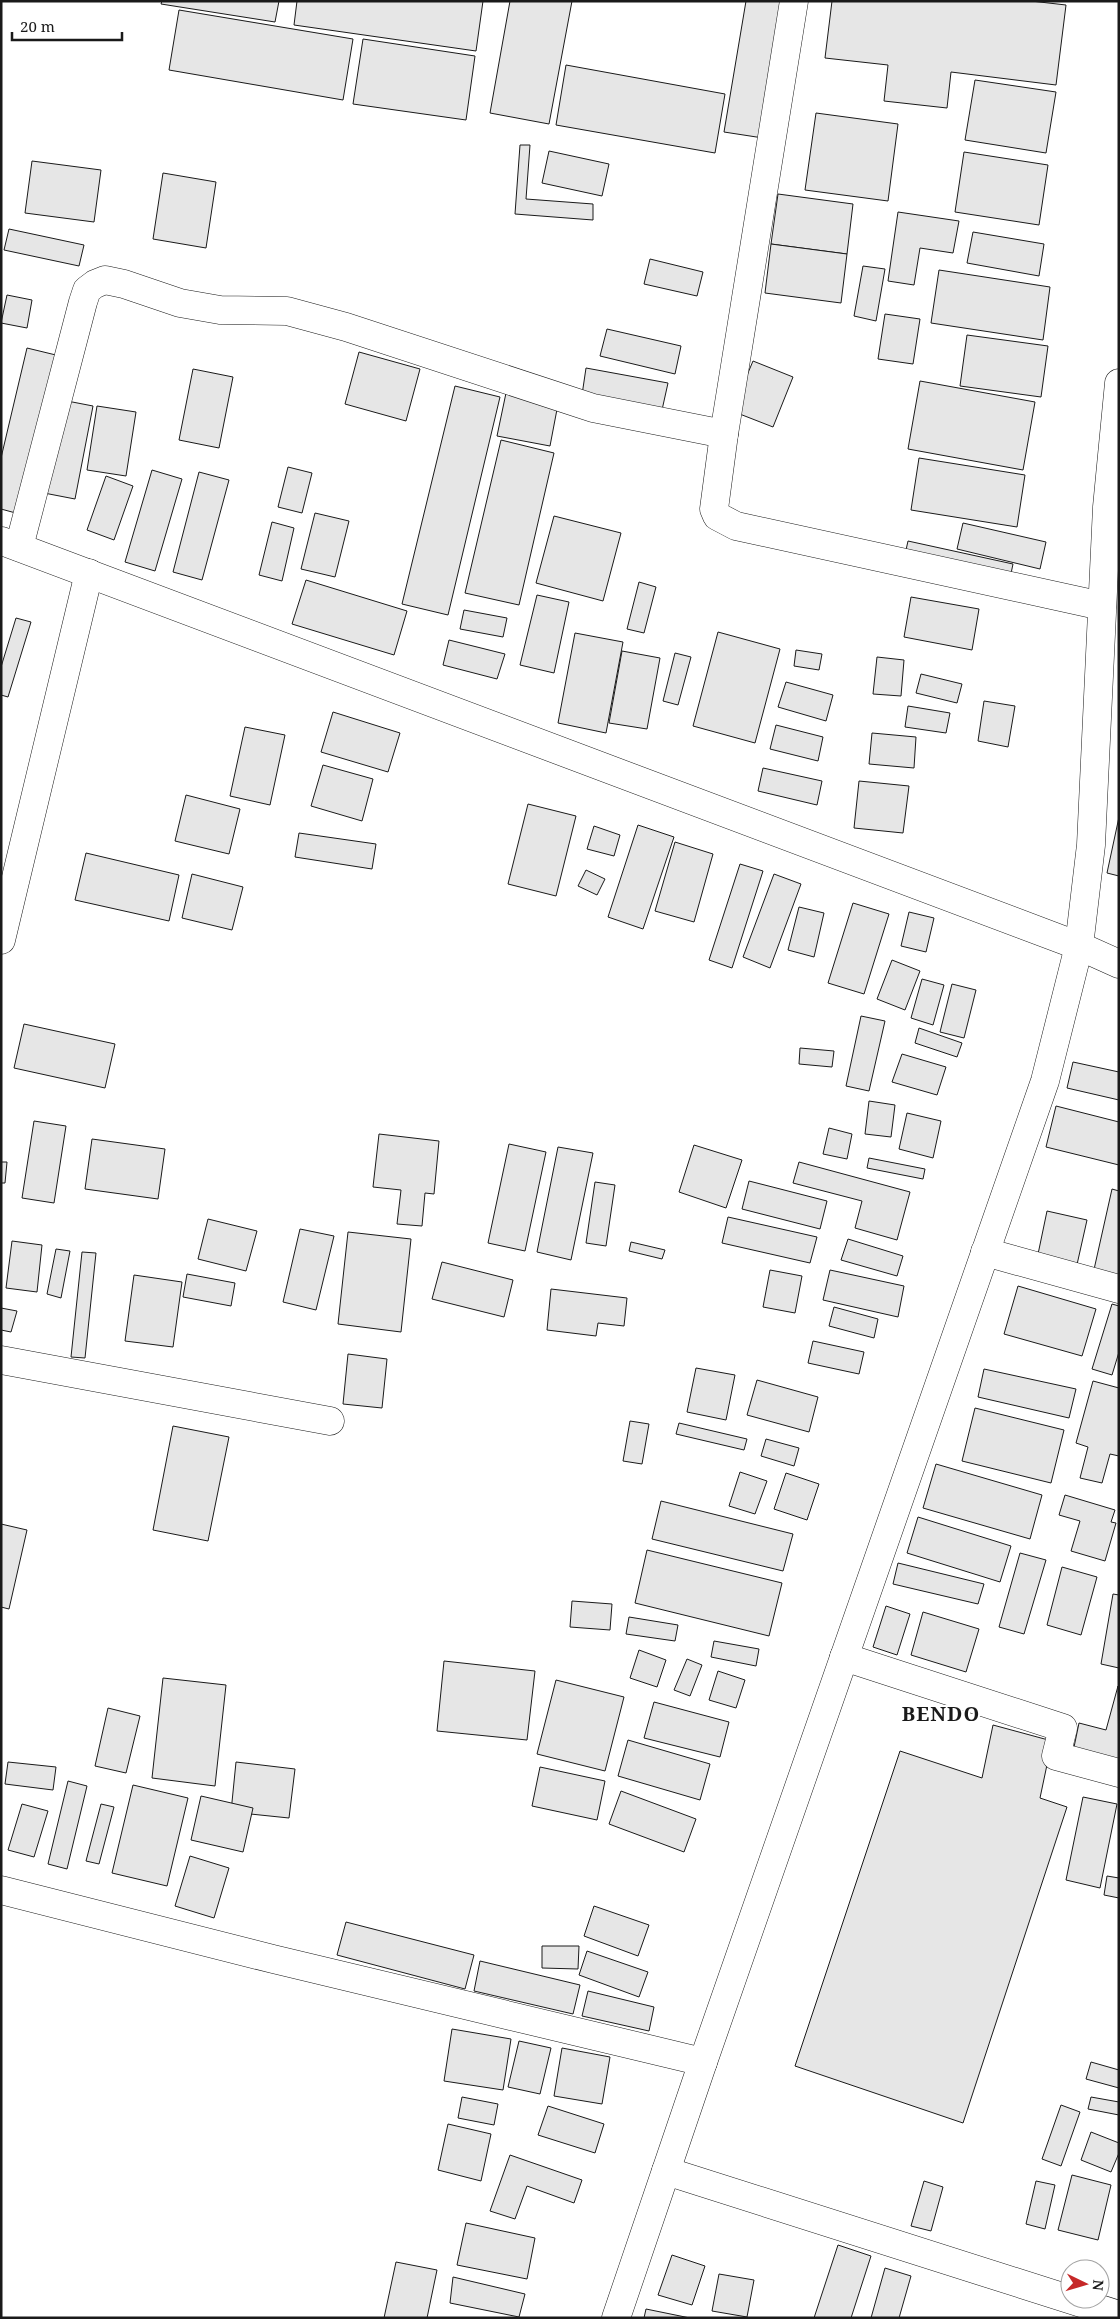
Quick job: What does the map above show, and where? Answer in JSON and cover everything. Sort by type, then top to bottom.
[{"type":"main road","points":[[794,1],[724,434],[714,510],[717,516],[736,526],[1102,606]]},
{"type":"main road","points":[[724,434],[592,408],[346,327],[287,311],[220,310],[188,304],[105,280],[87,290],[10,544],[1079,946],[1119,964]]},
{"type":"main road","points":[[616,2318],[702,2062],[1046,1081],[1079,946],[1091,845],[1107,507],[1119,383]]},
{"type":"main road","points":[[1,940],[89,573]]},
{"type":"main road","points":[[985,1252],[1119,1289]]},
{"type":"main road","points":[[1,1360],[330,1421]]},
{"type":"main road","points":[[844,1658],[1063,1728],[1056,1756],[1119,1772]]},
{"type":"main road","points":[[1,1890],[283,1961],[702,2062]]},
{"type":"main road","points":[[666,2171],[1119,2315]]},
{"type":"building","points":[[162,1],[279,1],[275,22],[161,4]]},
{"type":"building","points":[[297,1],[483,1],[476,51],[294,25]]},
{"type":"building","points":[[510,1],[572,1],[549,124],[490,113]]},
{"type":"building","points":[[746,1],[786,1],[763,138],[724,132]]},
{"type":"building","points":[[832,1],[1031,1],[1066,5],[1056,85],[951,72],[947,108],[884,101],[888,65],[825,58]]},
{"type":"building","points":[[179,10],[353,39],[343,100],[169,70]]},
{"type":"building","points":[[363,39],[475,56],[466,120],[353,104]]},
{"type":"building","points":[[566,65],[725,94],[715,153],[556,125]]},
{"type":"building","points":[[975,80],[1056,92],[1046,153],[965,140]]},
{"type":"building","points":[[816,113],[898,124],[888,201],[805,190]]},
{"type":"building","points":[[520,145],[530,145],[526,199],[593,204],[593,220],[515,214]]},
{"type":"building","points":[[549,151],[609,164],[602,196],[542,183]]},
{"type":"building","points":[[964,152],[1048,165],[1039,225],[955,212]]},
{"type":"building","points":[[32,161],[101,170],[94,222],[25,213]]},
{"type":"building","points":[[163,173],[216,182],[206,248],[153,239]]},
{"type":"building","points":[[778,194],[853,204],[847,254],[771,244]]},
{"type":"building","points":[[898,212],[959,221],[953,253],[920,248],[914,285],[888,281]]},
{"type":"building","points":[[9,229],[84,245],[79,266],[4,250]]},
{"type":"building","points":[[973,232],[1044,244],[1039,276],[967,263]]},
{"type":"building","points":[[771,244],[847,254],[841,303],[765,293]]},
{"type":"building","points":[[650,259],[703,272],[697,296],[644,284]]},
{"type":"building","points":[[863,266],[885,269],[876,321],[854,316]]},
{"type":"building","points":[[939,270],[1050,287],[1043,340],[931,323]]},
{"type":"building","points":[[7,295],[32,300],[27,328],[1,323]]},
{"type":"building","points":[[885,314],[920,319],[913,364],[878,359]]},
{"type":"building","points":[[607,329],[681,346],[675,374],[600,356]]},
{"type":"building","points":[[967,335],[1048,346],[1041,397],[960,386]]},
{"type":"building","points":[[27,348],[60,356],[23,515],[1,509],[1,458]]},
{"type":"building","points":[[359,352],[420,369],[406,421],[345,404]]},
{"type":"building","points":[[753,361],[793,377],[773,427],[732,411]]},
{"type":"building","points":[[586,368],[668,383],[662,410],[582,395]]},
{"type":"building","points":[[193,369],[233,377],[219,448],[179,440]]},
{"type":"building","points":[[920,381],[1035,402],[1023,470],[908,449]]},
{"type":"building","points":[[455,386],[500,397],[448,615],[402,604]]},
{"type":"building","points":[[506,393],[558,404],[550,446],[497,436]]},
{"type":"building","points":[[62,400],[93,406],[75,499],[44,493]]},
{"type":"building","points":[[97,406],[136,412],[126,476],[87,470]]},
{"type":"building","points":[[501,440],[554,453],[519,605],[465,593]]},
{"type":"building","points":[[919,458],[1025,475],[1017,527],[911,510]]},
{"type":"building","points":[[288,467],[312,473],[302,513],[278,507]]},
{"type":"building","points":[[152,470],[182,479],[155,571],[125,562]]},
{"type":"building","points":[[199,472],[229,480],[202,580],[173,572]]},
{"type":"building","points":[[106,476],[133,486],[114,540],[87,530]]},
{"type":"building","points":[[315,513],[349,521],[335,577],[301,569]]},
{"type":"building","points":[[554,516],[621,533],[603,601],[536,583]]},
{"type":"building","points":[[272,522],[294,528],[282,581],[259,575]]},
{"type":"building","points":[[963,523],[1046,542],[1040,569],[957,549]]},
{"type":"building","points":[[908,541],[1013,564],[1009,583],[904,559]]},
{"type":"building","points":[[306,580],[407,611],[394,655],[292,624]]},
{"type":"building","points":[[639,582],[656,587],[644,633],[627,629]]},
{"type":"building","points":[[537,595],[569,602],[554,673],[520,665]]},
{"type":"building","points":[[911,597],[979,609],[972,650],[904,637]]},
{"type":"building","points":[[464,610],[507,618],[503,637],[460,629]]},
{"type":"building","points":[[16,618],[31,622],[8,697],[1,695],[1,667]]},
{"type":"building","points":[[718,632],[780,649],[755,743],[693,726]]},
{"type":"building","points":[[575,633],[623,642],[606,733],[558,723]]},
{"type":"building","points":[[449,640],[505,654],[497,679],[443,665]]},
{"type":"building","points":[[796,650],[822,654],[819,670],[794,666]]},
{"type":"building","points":[[622,651],[660,658],[647,729],[609,723]]},
{"type":"building","points":[[675,653],[691,657],[678,705],[663,701]]},
{"type":"building","points":[[877,657],[904,660],[901,696],[873,694]]},
{"type":"building","points":[[921,674],[962,684],[957,703],[916,693]]},
{"type":"building","points":[[786,682],[833,695],[826,721],[778,707]]},
{"type":"building","points":[[984,701],[1015,706],[1008,747],[978,741]]},
{"type":"building","points":[[908,706],[950,713],[946,733],[905,727]]},
{"type":"building","points":[[333,712],[400,733],[388,772],[321,752]]},
{"type":"building","points":[[776,725],[823,737],[818,761],[770,749]]},
{"type":"building","points":[[245,727],[285,735],[270,805],[230,796]]},
{"type":"building","points":[[872,733],[916,737],[914,768],[869,764]]},
{"type":"building","points":[[323,765],[373,779],[362,821],[311,806]]},
{"type":"building","points":[[763,768],[822,781],[817,805],[758,791]]},
{"type":"building","points":[[859,781],[909,786],[903,833],[854,828]]},
{"type":"building","points":[[186,795],[240,809],[229,854],[175,841]]},
{"type":"building","points":[[528,804],[576,816],[556,896],[508,884]]},
{"type":"building","points":[[1119,817],[1119,876],[1107,873]]},
{"type":"building","points":[[638,825],[674,837],[643,929],[608,917]]},
{"type":"building","points":[[594,826],[620,835],[614,856],[587,849]]},
{"type":"building","points":[[299,833],[376,844],[372,869],[295,857]]},
{"type":"building","points":[[675,842],[713,854],[694,922],[655,911]]},
{"type":"building","points":[[86,853],[179,875],[169,921],[75,900]]},
{"type":"building","points":[[740,864],[763,871],[732,968],[709,960]]},
{"type":"building","points":[[586,870],[605,879],[597,895],[578,886]]},
{"type":"building","points":[[192,874],[243,887],[232,930],[182,918]]},
{"type":"building","points":[[774,874],[801,884],[770,968],[743,957]]},
{"type":"building","points":[[853,903],[889,914],[864,994],[828,983]]},
{"type":"building","points":[[799,907],[824,913],[814,957],[788,950]]},
{"type":"building","points":[[909,912],[934,918],[926,952],[901,946]]},
{"type":"building","points":[[892,960],[920,971],[905,1010],[877,999]]},
{"type":"building","points":[[922,979],[944,985],[933,1025],[911,1018]]},
{"type":"building","points":[[952,984],[976,990],[964,1038],[940,1032]]},
{"type":"building","points":[[861,1016],[885,1021],[869,1091],[846,1086]]},
{"type":"building","points":[[24,1024],[115,1044],[105,1088],[14,1068]]},
{"type":"building","points":[[919,1028],[962,1043],[957,1057],[915,1043]]},
{"type":"building","points":[[800,1048],[834,1051],[832,1067],[799,1064]]},
{"type":"building","points":[[902,1054],[946,1067],[937,1095],[892,1082]]},
{"type":"building","points":[[1073,1062],[1119,1072],[1119,1100],[1067,1088]]},
{"type":"building","points":[[869,1101],[895,1105],[891,1137],[865,1134]]},
{"type":"building","points":[[1056,1106],[1119,1122],[1119,1165],[1046,1147]]},
{"type":"building","points":[[907,1113],[941,1121],[933,1158],[899,1149]]},
{"type":"building","points":[[34,1121],[66,1126],[54,1203],[22,1198]]},
{"type":"building","points":[[829,1128],[852,1134],[847,1159],[823,1154]]},
{"type":"building","points":[[379,1134],[439,1141],[434,1194],[425,1193],[422,1226],[397,1224],[401,1190],[373,1187]]},
{"type":"building","points":[[92,1139],[165,1149],[158,1199],[85,1189]]},
{"type":"building","points":[[509,1144],[546,1152],[525,1251],[488,1243]]},
{"type":"building","points":[[694,1145],[742,1160],[726,1208],[679,1192]]},
{"type":"building","points":[[558,1147],[593,1153],[571,1260],[537,1252]]},
{"type":"building","points":[[869,1158],[925,1169],[923,1179],[867,1168]]},
{"type":"building","points":[[1,1162],[7,1162],[5,1183],[1,1183]]},
{"type":"building","points":[[799,1162],[910,1192],[897,1240],[855,1228],[862,1201],[793,1183]]},
{"type":"building","points":[[749,1181],[827,1201],[820,1229],[742,1209]]},
{"type":"building","points":[[595,1182],[615,1185],[606,1246],[586,1243]]},
{"type":"building","points":[[1112,1189],[1119,1191],[1119,1280],[1093,1274]]},
{"type":"building","points":[[1047,1211],[1087,1220],[1076,1269],[1037,1259]]},
{"type":"building","points":[[728,1217],[817,1237],[810,1263],[722,1243]]},
{"type":"building","points":[[208,1219],[257,1231],[246,1271],[198,1259]]},
{"type":"building","points":[[300,1229],[334,1236],[316,1310],[283,1302]]},
{"type":"building","points":[[348,1232],[411,1239],[401,1332],[338,1324]]},
{"type":"building","points":[[848,1239],[903,1256],[897,1276],[841,1260]]},
{"type":"building","points":[[12,1241],[42,1245],[37,1292],[6,1288]]},
{"type":"building","points":[[631,1242],[665,1250],[662,1259],[629,1251]]},
{"type":"building","points":[[56,1249],[70,1251],[61,1298],[47,1294]]},
{"type":"building","points":[[82,1252],[96,1253],[85,1358],[71,1357]]},
{"type":"building","points":[[442,1262],[513,1280],[504,1317],[432,1299]]},
{"type":"building","points":[[770,1270],[802,1276],[795,1313],[763,1307]]},
{"type":"building","points":[[830,1270],[904,1286],[898,1317],[823,1300]]},
{"type":"building","points":[[187,1274],[235,1283],[231,1306],[183,1297]]},
{"type":"building","points":[[134,1275],[182,1282],[173,1347],[125,1341]]},
{"type":"building","points":[[1018,1286],[1096,1309],[1082,1356],[1004,1334]]},
{"type":"building","points":[[551,1289],[627,1298],[624,1326],[598,1323],[596,1336],[547,1330]]},
{"type":"building","points":[[1112,1304],[1119,1306],[1119,1352],[1112,1375],[1092,1369]]},
{"type":"building","points":[[834,1307],[878,1319],[874,1338],[829,1326]]},
{"type":"building","points":[[1,1308],[17,1311],[11,1332],[1,1330]]},
{"type":"building","points":[[813,1341],[864,1352],[859,1374],[808,1363]]},
{"type":"building","points":[[348,1354],[387,1359],[382,1408],[343,1404]]},
{"type":"building","points":[[696,1368],[735,1375],[726,1420],[687,1412]]},
{"type":"building","points":[[984,1369],[1076,1389],[1069,1418],[978,1397]]},
{"type":"building","points":[[757,1380],[818,1397],[809,1432],[747,1415]]},
{"type":"building","points":[[1093,1381],[1119,1388],[1119,1456],[1110,1454],[1102,1483],[1080,1478],[1088,1447],[1076,1443]]},
{"type":"building","points":[[975,1408],[1064,1430],[1051,1483],[962,1461]]},
{"type":"building","points":[[630,1421],[649,1424],[642,1464],[623,1461]]},
{"type":"building","points":[[679,1423],[747,1439],[744,1450],[676,1434]]},
{"type":"building","points":[[173,1426],[229,1437],[208,1541],[153,1530]]},
{"type":"building","points":[[766,1439],[799,1448],[794,1466],[761,1456]]},
{"type":"building","points":[[936,1464],[1042,1495],[1030,1539],[923,1508]]},
{"type":"building","points":[[740,1472],[767,1481],[755,1514],[729,1506]]},
{"type":"building","points":[[786,1473],[819,1484],[807,1520],[774,1509]]},
{"type":"building","points":[[1065,1495],[1115,1510],[1111,1522],[1116,1523],[1105,1561],[1071,1551],[1080,1521],[1059,1515]]},
{"type":"building","points":[[661,1501],[793,1534],[783,1571],[652,1539]]},
{"type":"building","points":[[918,1517],[1011,1546],[1000,1582],[907,1553]]},
{"type":"building","points":[[1,1524],[27,1530],[9,1609],[1,1607]]},
{"type":"building","points":[[647,1550],[782,1583],[769,1636],[635,1603]]},
{"type":"building","points":[[1020,1553],[1046,1560],[1024,1634],[999,1627]]},
{"type":"building","points":[[898,1563],[984,1584],[978,1604],[893,1584]]},
{"type":"building","points":[[1062,1567],[1097,1577],[1081,1635],[1047,1625]]},
{"type":"building","points":[[1113,1594],[1119,1595],[1119,1668],[1101,1664]]},
{"type":"building","points":[[572,1601],[612,1604],[610,1630],[570,1627]]},
{"type":"building","points":[[886,1606],[910,1614],[897,1655],[873,1647]]},
{"type":"building","points":[[923,1612],[979,1629],[966,1672],[911,1655]]},
{"type":"building","points":[[629,1617],[678,1625],[675,1641],[626,1634]]},
{"type":"building","points":[[714,1641],[759,1649],[756,1666],[711,1657]]},
{"type":"building","points":[[639,1650],[666,1660],[657,1687],[630,1678]]},
{"type":"building","points":[[687,1659],[702,1665],[690,1696],[674,1690]]},
{"type":"building","points":[[444,1661],[535,1671],[527,1740],[437,1731]]},
{"type":"building","points":[[718,1671],[745,1680],[736,1708],[709,1700]]},
{"type":"building","points":[[163,1678],[226,1685],[215,1786],[152,1778]]},
{"type":"building","points":[[556,1680],[624,1697],[605,1771],[537,1754]]},
{"type":"building","points":[[1118,1686],[1119,1764],[1073,1752],[1079,1723],[1106,1730]]},
{"type":"building","points":[[654,1702],[729,1722],[720,1757],[644,1738]]},
{"type":"building","points":[[108,1708],[140,1716],[126,1773],[95,1766]]},
{"type":"building","points":[[993,1725],[1052,1741],[1040,1798],[1067,1807],[963,2123],[795,2066],[900,1751],[982,1778]]},
{"type":"building","points":[[628,1740],[710,1764],[700,1800],[618,1776]]},
{"type":"building","points":[[8,1762],[56,1767],[53,1790],[5,1784]]},
{"type":"building","points":[[236,1762],[295,1769],[289,1818],[231,1812]]},
{"type":"building","points":[[540,1767],[605,1781],[597,1820],[532,1806]]},
{"type":"building","points":[[68,1781],[87,1786],[67,1869],[48,1864]]},
{"type":"building","points":[[133,1785],[188,1798],[167,1886],[112,1873]]},
{"type":"building","points":[[621,1791],[696,1819],[684,1852],[609,1824]]},
{"type":"building","points":[[201,1796],[253,1808],[243,1852],[191,1840]]},
{"type":"building","points":[[1083,1797],[1117,1804],[1100,1888],[1066,1880]]},
{"type":"building","points":[[22,1804],[48,1811],[34,1857],[8,1850]]},
{"type":"building","points":[[101,1804],[114,1807],[99,1864],[86,1861]]},
{"type":"building","points":[[190,1856],[229,1868],[214,1918],[175,1906]]},
{"type":"building","points":[[1107,1876],[1119,1878],[1119,1898],[1104,1895]]},
{"type":"building","points":[[594,1906],[649,1925],[638,1956],[584,1936]]},
{"type":"building","points":[[346,1922],[474,1955],[465,1989],[337,1955]]},
{"type":"building","points":[[542,1946],[579,1946],[578,1969],[542,1968]]},
{"type":"building","points":[[587,1951],[648,1972],[639,1997],[579,1975]]},
{"type":"building","points":[[480,1961],[580,1985],[573,2014],[474,1991]]},
{"type":"building","points":[[588,1991],[654,2007],[649,2031],[582,2016]]},
{"type":"building","points":[[452,2029],[511,2039],[503,2090],[444,2081]]},
{"type":"building","points":[[519,2041],[551,2048],[540,2094],[508,2087]]},
{"type":"building","points":[[562,2048],[610,2057],[602,2104],[554,2096]]},
{"type":"building","points":[[1091,2062],[1119,2070],[1119,2088],[1086,2079]]},
{"type":"building","points":[[462,2097],[498,2104],[494,2125],[458,2118]]},
{"type":"building","points":[[1091,2097],[1119,2102],[1119,2115],[1088,2109]]},
{"type":"building","points":[[1061,2105],[1080,2112],[1061,2166],[1042,2159]]},
{"type":"building","points":[[548,2106],[604,2124],[595,2153],[538,2135]]},
{"type":"building","points":[[448,2124],[491,2134],[481,2181],[438,2170]]},
{"type":"building","points":[[1091,2132],[1119,2143],[1119,2153],[1111,2172],[1081,2160]]},
{"type":"building","points":[[510,2155],[582,2180],[574,2203],[527,2186],[515,2219],[490,2211]]},
{"type":"building","points":[[1072,2175],[1111,2185],[1098,2240],[1058,2230]]},
{"type":"building","points":[[924,2181],[943,2187],[931,2231],[911,2226]]},
{"type":"building","points":[[1036,2181],[1055,2185],[1045,2229],[1026,2224]]},
{"type":"building","points":[[466,2223],[535,2238],[527,2279],[457,2265]]},
{"type":"building","points":[[838,2245],[871,2256],[851,2318],[814,2318]]},
{"type":"building","points":[[672,2255],[705,2266],[692,2305],[658,2295]]},
{"type":"building","points":[[396,2262],[437,2270],[427,2318],[384,2318]]},
{"type":"building","points":[[885,2268],[911,2276],[899,2318],[871,2318]]},
{"type":"building","points":[[719,2274],[754,2280],[747,2317],[712,2311]]},
{"type":"building","points":[[453,2277],[525,2294],[519,2317],[450,2303]]},
{"type":"building","points":[[646,2309],[690,2318],[644,2318]]},
{"type":"district","name":"BENDO","points":[[941,1713]]}]
